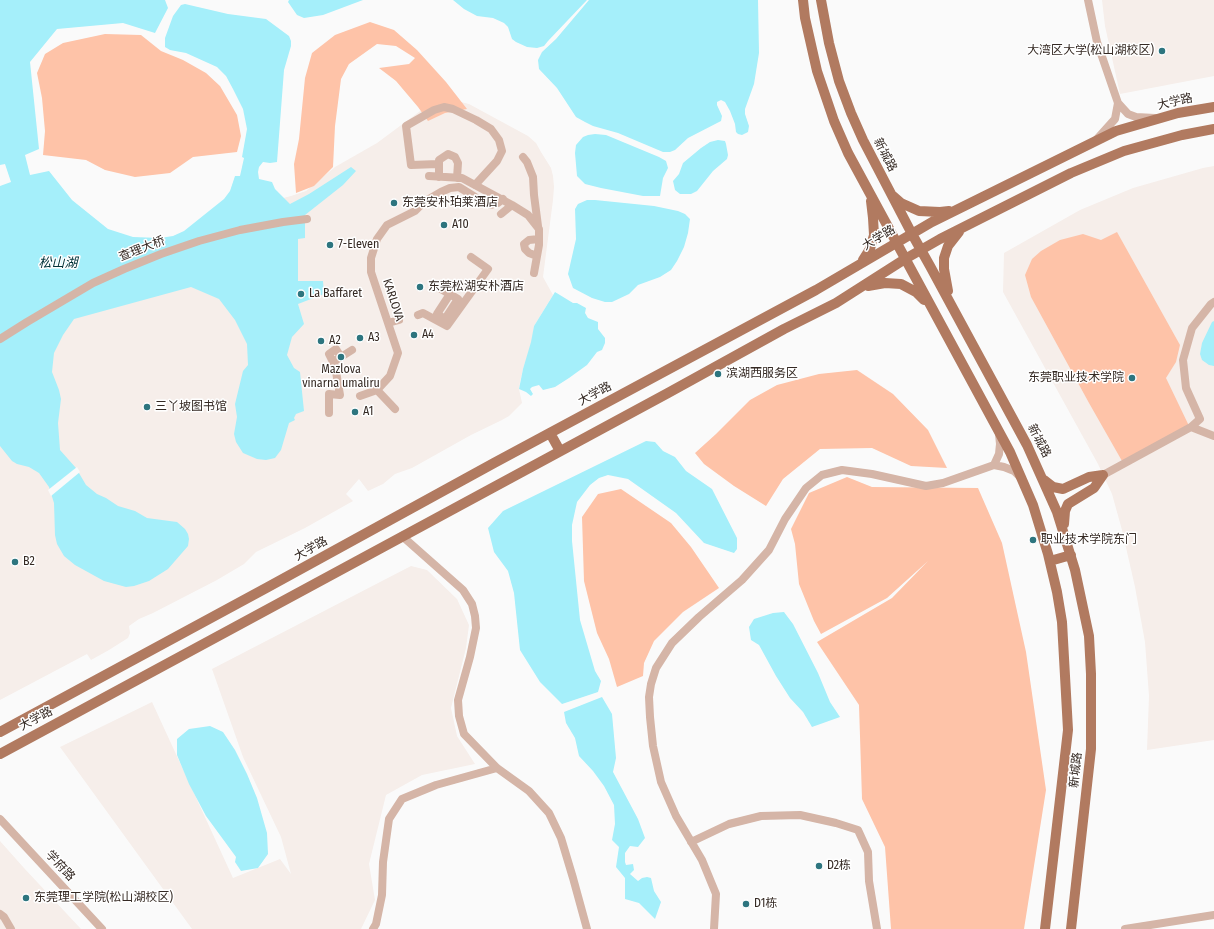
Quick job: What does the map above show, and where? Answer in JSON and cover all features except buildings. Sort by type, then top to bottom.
[{"type":"main road","name":"新城路","points":[[803,0],[810,44],[823,92],[848,152],[999,431],[1022,479],[1035,511],[1050,561],[1062,622],[1068,730],[1045,929]]},
{"type":"main road","name":"新城路","points":[[821,0],[829,43],[839,81],[850,113],[912,234],[1019,430],[1043,478],[1057,512],[1071,555],[1089,636],[1091,674],[1091,741],[1071,929]]},
{"type":"main road","name":"大学路","points":[[0,732],[816,290],[896,242],[958,209],[1116,131],[1178,113],[1214,107]]},
{"type":"main road","name":"大学路","points":[[0,754],[784,329],[836,303],[921,249],[1071,173],[1124,151],[1182,135],[1214,129]]},
{"type":"main road","points":[[857,266],[867,256],[872,242],[874,218],[869,191]]},
{"type":"main road","points":[[891,194],[901,203],[919,211],[940,212],[958,209]]},
{"type":"main road","points":[[953,308],[945,279],[944,258],[945,252],[951,240],[962,228]]},
{"type":"main road","points":[[855,291],[878,283],[893,282],[901,284],[916,292],[934,311]]},
{"type":"main road","points":[[550,433],[560,451]]},
{"type":"main road","points":[[1043,478],[1049,485],[1060,489],[1072,486],[1089,477],[1103,475]]},
{"type":"main road","points":[[1065,536],[1064,523],[1066,507],[1071,502],[1094,488],[1103,475]]},
{"type":"main road","points":[[1050,561],[1071,555]]},
{"type":"street","points":[[1088,0],[1097,42],[1118,103],[1128,114],[1136,117],[1160,119]]},
{"type":"street","points":[[1096,141],[1115,119],[1118,103]]},
{"type":"street","points":[[438,164],[411,165],[406,126],[434,110],[444,107],[453,109],[476,120],[491,129],[499,140],[502,151],[497,160],[475,185]]},
{"type":"street","points":[[439,177],[439,160],[448,154],[455,157],[458,163],[457,178]]},
{"type":"street","points":[[523,157],[527,162],[533,177],[539,229],[534,273]]},
{"type":"street","points":[[429,176],[462,178],[503,199],[528,215],[539,229]]},
{"type":"street","name":"KARLOVA","points":[[377,390],[390,376],[398,353],[387,328],[371,272],[371,258],[377,238],[387,225],[414,211],[424,202],[450,188],[459,187],[483,202],[491,205],[498,203],[503,199]]},
{"type":"street","points":[[501,214],[512,205]]},
{"type":"street","name":"查理大桥","points":[[0,339],[93,283],[161,254],[199,241],[240,230],[283,222],[307,220]]},
{"type":"street","points":[[537,256],[525,250],[524,244],[529,240],[539,239]]},
{"type":"street","points":[[418,315],[423,313],[447,326],[488,269],[472,257]]},
{"type":"street","points":[[436,319],[445,319],[458,299],[441,289]]},
{"type":"street","points":[[1103,475],[1191,427],[1200,419],[1186,388],[1183,360],[1192,328],[1214,302]]},
{"type":"street","points":[[387,328],[399,320]]},
{"type":"street","points":[[329,412],[329,394],[340,394],[335,366],[329,354],[336,349],[341,357],[352,350]]},
{"type":"street","points":[[360,396],[377,390],[395,409]]},
{"type":"street","points":[[1191,427],[1214,436]]},
{"type":"street","points":[[994,466],[999,454],[999,431]]},
{"type":"street","points":[[714,929],[716,894],[702,860],[676,816],[661,782],[653,746],[649,697],[651,684],[656,668],[672,643],[699,617],[742,580],[769,550],[785,519],[806,488],[822,475],[842,470],[872,474],[926,486],[943,483],[994,466],[1004,467],[1014,471],[1022,479]]},
{"type":"street","points":[[402,536],[463,590],[472,604],[476,628],[470,657],[458,700],[458,716],[464,734],[497,768],[529,791],[549,813],[562,838],[587,929]]},
{"type":"street","points":[[374,929],[382,895],[383,862],[389,819],[402,799],[436,785],[497,768]]},
{"type":"street","points":[[691,842],[729,824],[761,816],[800,815],[836,823],[858,830],[868,852],[869,881],[877,929]]},
{"type":"street","name":"学府路","points":[[0,819],[102,929]]},
{"type":"street","points":[[0,914],[4,917],[11,929]]},
{"type":"street","points":[[1125,929],[1214,915]]},
{"type":"shaded area","name":"大湾区大学(松山湖校区)","points":[[1102,0],[1214,0],[1214,76],[1120,94],[1105,26]]},
{"type":"shaded area","points":[[370,22],[394,30],[417,50],[446,82],[467,109],[445,113],[428,121],[396,81],[379,68],[409,64],[415,58],[396,46],[377,44],[349,64],[341,79],[335,126],[333,167],[314,186],[296,193],[294,164],[299,139],[305,78],[312,53],[335,35]]},
{"type":"shaded area","points":[[105,34],[141,35],[161,51],[183,60],[206,73],[220,86],[237,115],[241,136],[237,152],[193,157],[170,173],[135,177],[105,170],[86,160],[43,155],[45,131],[42,98],[37,73],[45,54],[63,43]]},
{"type":"shaded area","points":[[453,100],[469,104],[528,136],[536,143],[551,168],[553,176],[553,200],[543,277],[553,295],[534,326],[532,342],[520,382],[519,389],[522,403],[509,416],[502,420],[471,435],[412,468],[395,474],[383,484],[368,491],[359,479],[346,494],[353,501],[305,528],[256,552],[244,564],[217,580],[139,619],[129,626],[130,633],[128,638],[109,650],[91,660],[87,654],[0,700],[0,314],[203,228],[237,210],[306,191],[335,167],[377,143],[431,103]]},
{"type":"shaded area","name":"东莞职业技术学院","points":[[1214,166],[1214,740],[1147,750],[1149,696],[1145,642],[1135,587],[1112,494],[1098,464],[1003,292],[1004,253],[1080,210],[1133,188]]},
{"type":"shaded area","points":[[1117,232],[1180,345],[1176,362],[1166,378],[1190,428],[1122,461],[1031,297],[1025,275],[1032,259],[1041,251],[1060,240],[1083,234],[1101,240]]},
{"type":"shaded area","points":[[857,370],[893,394],[928,430],[947,468],[911,466],[872,448],[820,449],[783,479],[766,506],[734,486],[704,464],[695,453],[750,400],[777,385],[819,374]]},
{"type":"shaded area","points":[[847,477],[872,487],[978,488],[1002,543],[1026,652],[1046,790],[1024,929],[891,929],[885,847],[862,799],[859,705],[817,642],[892,598],[928,561],[887,598],[821,634],[799,584],[795,544],[791,529],[809,493]]},
{"type":"shaded area","points":[[621,489],[671,523],[691,547],[719,588],[683,612],[654,641],[644,663],[643,676],[617,687],[609,659],[597,633],[584,581],[582,517],[598,494]]},
{"type":"shaded area","points":[[411,566],[427,570],[457,599],[469,625],[466,648],[451,708],[457,736],[475,764],[422,775],[386,795],[369,864],[375,900],[361,929],[192,929],[60,747],[152,702],[233,878],[280,859],[291,874],[281,837],[243,757],[212,669]]},
{"type":"shaded area","name":"东莞理工学院(松山湖校区)","points":[[0,841],[24,868],[81,929],[0,929]]},
{"type":"water","name":"松山湖","points":[[0,0],[165,0],[168,8],[155,33],[123,23],[57,29],[30,62],[39,149],[25,155],[30,175],[49,171],[72,200],[108,229],[133,237],[160,238],[173,236],[184,231],[224,199],[230,191],[235,176],[240,176],[244,158],[242,157],[247,129],[243,109],[226,76],[217,67],[186,53],[170,50],[165,47],[165,38],[173,16],[181,5],[185,4],[228,14],[266,19],[289,36],[291,46],[284,70],[277,162],[263,162],[259,167],[259,179],[272,182],[275,189],[290,204],[309,194],[351,167],[356,171],[343,185],[305,215],[305,238],[298,239],[298,281],[323,281],[324,294],[298,304],[304,324],[292,337],[287,355],[294,368],[300,372],[304,411],[296,414],[294,418],[295,420],[289,423],[281,450],[275,458],[266,460],[257,459],[243,453],[236,442],[234,434],[237,417],[235,404],[243,371],[248,365],[247,344],[235,320],[219,299],[191,287],[74,319],[63,335],[54,353],[52,372],[61,399],[58,423],[60,450],[76,468],[86,485],[97,494],[118,506],[135,511],[147,518],[177,522],[188,534],[188,546],[168,569],[149,581],[134,586],[126,587],[104,581],[75,565],[64,556],[57,544],[55,535],[54,503],[49,487],[39,473],[29,467],[12,461],[0,446],[0,186],[11,182],[5,164],[0,165]]},
{"type":"water","points":[[289,0],[363,0],[323,15],[304,18],[297,15],[288,2]]},
{"type":"water","points":[[453,0],[587,0],[544,46],[537,48],[527,47],[512,39],[508,27],[504,23],[493,18],[477,16],[464,9]]},
{"type":"water","points":[[589,0],[758,0],[759,53],[754,84],[745,109],[749,126],[748,132],[742,135],[736,132],[735,124],[730,111],[725,102],[721,100],[717,102],[717,105],[722,116],[721,121],[688,138],[675,150],[670,152],[663,152],[618,133],[593,126],[576,117],[557,88],[539,69],[538,60],[542,52],[556,39]]},
{"type":"water","points":[[595,134],[606,135],[666,161],[668,168],[663,178],[660,196],[643,196],[585,184],[577,176],[575,153],[576,145],[583,137]]},
{"type":"water","points":[[718,140],[725,141],[728,155],[727,159],[713,171],[697,191],[691,194],[680,194],[675,190],[673,181],[679,174],[683,163],[710,142]]},
{"type":"water","points":[[587,200],[654,206],[685,214],[690,219],[688,233],[684,247],[671,270],[660,277],[638,285],[629,294],[612,302],[605,302],[592,298],[573,288],[568,274],[576,239],[575,209],[578,204]]},
{"type":"water","points":[[555,292],[573,303],[577,303],[586,308],[585,313],[588,318],[598,322],[598,329],[605,338],[605,343],[602,350],[597,352],[587,365],[569,378],[555,387],[543,390],[539,385],[532,387],[530,389],[533,394],[531,396],[519,389],[523,369],[534,326]]},
{"type":"water","points":[[1214,321],[1214,366],[1209,365],[1202,360],[1200,354],[1202,343],[1212,322]]},
{"type":"water","points":[[646,441],[655,442],[663,451],[675,457],[686,471],[712,489],[737,538],[737,549],[734,553],[704,543],[676,513],[628,479],[608,475],[599,478],[590,485],[577,502],[572,525],[572,541],[580,620],[595,671],[601,681],[598,692],[562,704],[540,682],[520,650],[514,593],[508,571],[494,552],[488,528],[503,511]]},
{"type":"water","points":[[784,612],[793,624],[818,673],[830,702],[840,717],[812,727],[803,712],[790,698],[759,645],[751,640],[749,627],[754,619],[773,613]]},
{"type":"water","points":[[602,697],[612,714],[616,758],[613,772],[638,819],[645,838],[638,847],[630,846],[625,853],[625,862],[626,865],[633,864],[634,870],[630,874],[638,881],[642,878],[651,878],[654,891],[661,902],[655,919],[639,903],[625,899],[625,878],[616,867],[619,847],[612,840],[615,824],[614,805],[604,786],[579,756],[575,738],[566,723],[564,712]]},
{"type":"water","points":[[210,726],[223,732],[235,750],[257,798],[267,833],[268,854],[258,868],[241,871],[235,862],[236,857],[206,816],[189,784],[177,755],[177,739],[189,729]]},
{"type":"pier","points":[[77,467],[80,472],[51,496],[48,490]]},
{"type":"place","name":"大湾区大学(松山湖校区)","points":[[1162,51]]},
{"type":"place","name":"东莞安朴珀莱酒店","points":[[394,203]]},
{"type":"place","name":"A10","points":[[444,225]]},
{"type":"place","name":"7-Eleven","points":[[330,245]]},
{"type":"place","name":"东莞松湖安朴酒店","points":[[420,287]]},
{"type":"place","name":"La Baffaret","points":[[301,294]]},
{"type":"place","name":"A4","points":[[414,335]]},
{"type":"place","name":"A3","points":[[360,338]]},
{"type":"place","name":"A2","points":[[321,341]]},
{"type":"place","name":"Mazlova vinarna umaliru","points":[[341,357]]},
{"type":"place","name":"滨湖西服务区","points":[[718,374]]},
{"type":"place","name":"东莞职业技术学院","points":[[1132,378]]},
{"type":"place","name":"三丫坡图书馆","points":[[147,407]]},
{"type":"place","name":"A1","points":[[355,412]]},
{"type":"place","name":"职业技术学院东门","points":[[1033,540]]},
{"type":"place","name":"B2","points":[[15,562]]},
{"type":"place","name":"D2栋","points":[[819,866]]},
{"type":"place","name":"东莞理工学院(松山湖校区)","points":[[26,898]]},
{"type":"place","name":"D1栋","points":[[746,904]]}]
